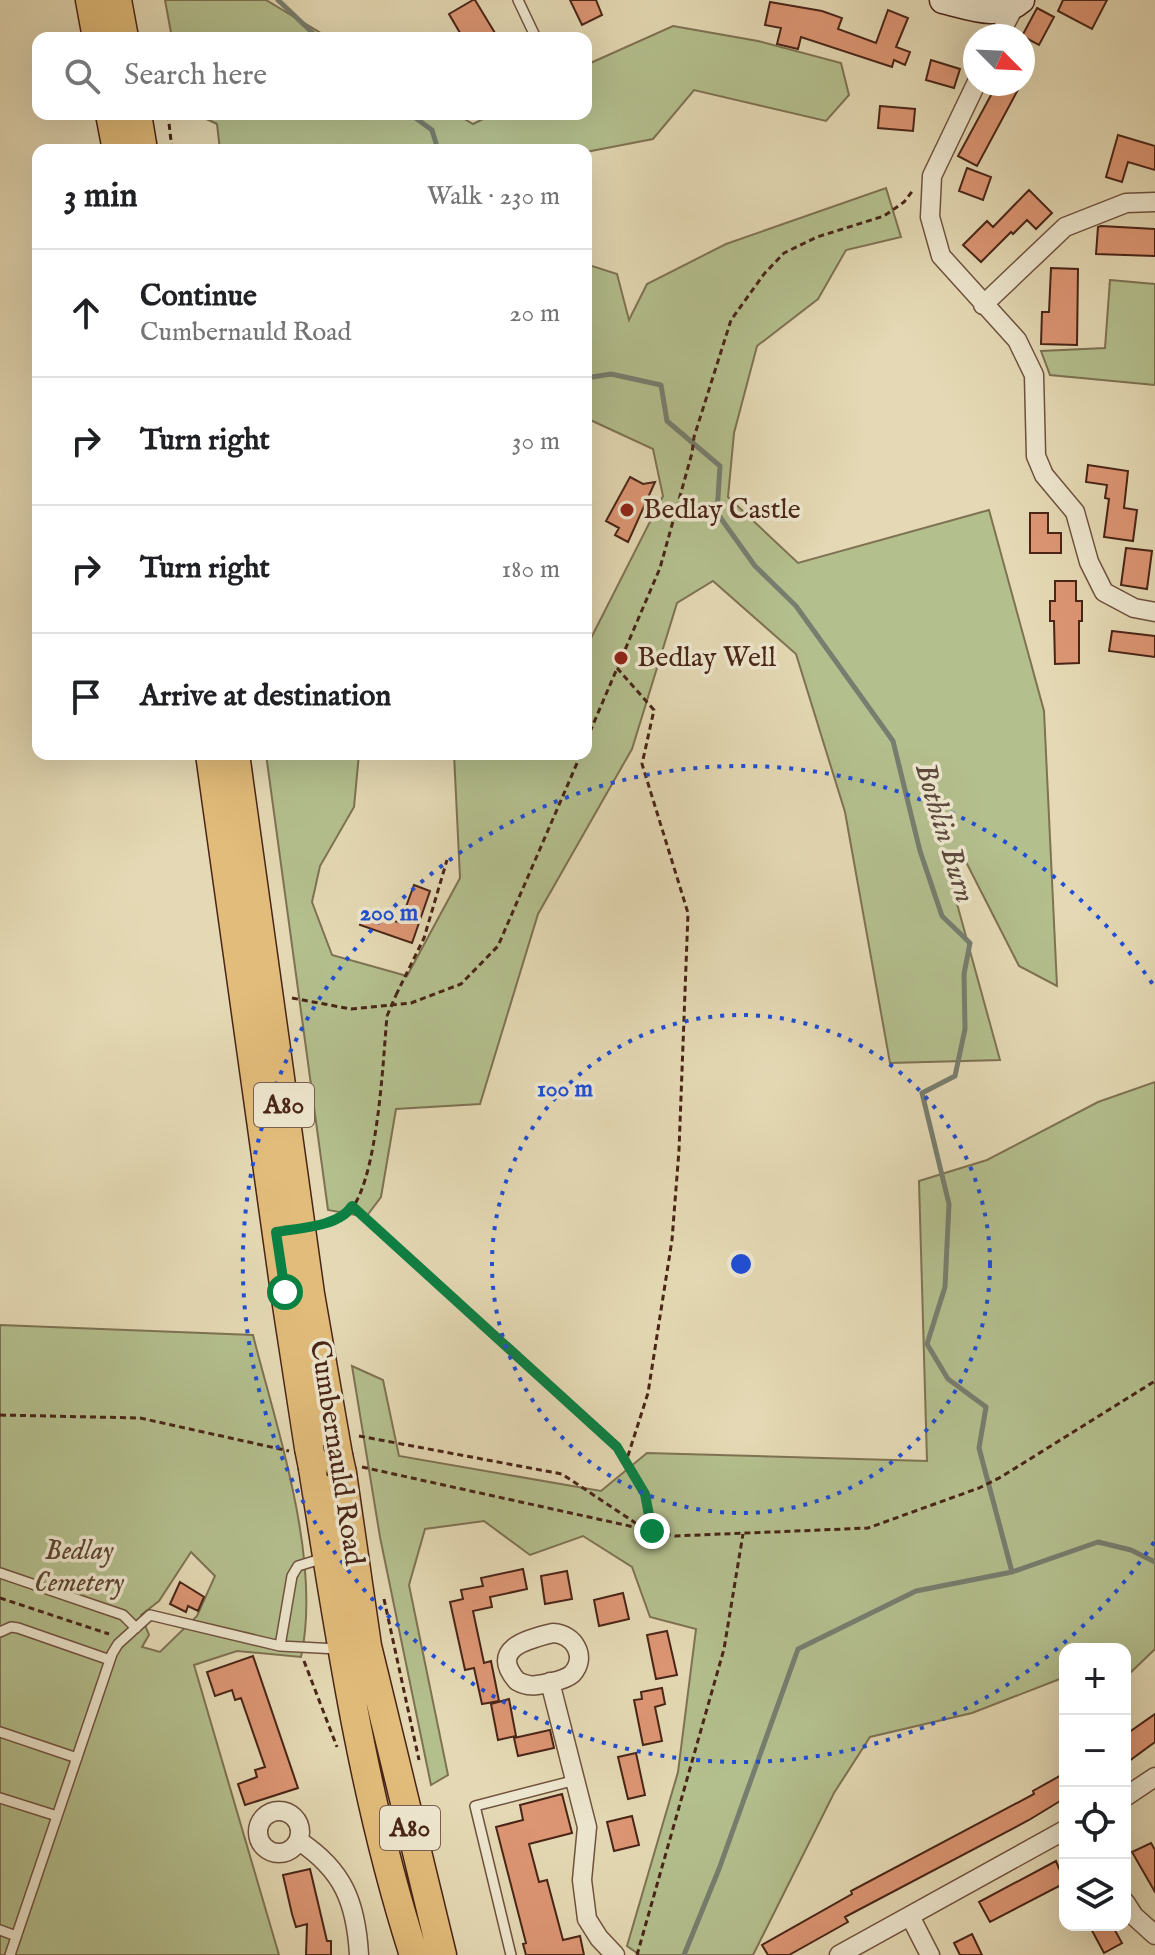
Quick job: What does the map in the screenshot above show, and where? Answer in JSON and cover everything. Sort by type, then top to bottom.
[{"type":"main road","points":[[90,0],[96,32]]},
{"type":"main road","points":[[117,0],[123,32]]},
{"type":"main road","points":[[133,0],[136,32]]},
{"type":"main road","points":[[118,120],[136,134]]},
{"type":"main road","name":"Cumbernauld Road","points":[[211,760],[305,1456],[327,1557],[358,1737],[399,1908],[414,1955]]},
{"type":"main road","name":"Cumbernauld Road","points":[[236,760],[301,1228],[346,1457],[367,1646],[442,1955]]},
{"type":"street","points":[[943,0],[988,11],[1018,3]]},
{"type":"street","points":[[1006,24],[1018,3]]},
{"type":"street","points":[[970,96],[932,176],[930,217],[941,256],[1017,340],[1034,375],[1036,456],[1044,475],[1075,512],[1089,562],[1104,592],[1134,608],[1155,612]]},
{"type":"street","points":[[983,305],[1065,227],[1126,203],[1155,202]]},
{"type":"street","points":[[550,1682],[587,1827],[582,1880],[587,1919],[615,1955]]},
{"type":"street","points":[[1131,1793],[1155,1777]]},
{"type":"street","points":[[839,1955],[1059,1833]]},
{"type":"street","points":[[299,1841],[328,1862],[344,1886],[359,1955]]},
{"type":"street","points":[[1131,1911],[1155,1935]]},
{"type":"street","points":[[910,1916],[930,1955]]},
{"type":"lane","points":[[518,0],[533,32]]},
{"type":"lane","points":[[280,1646],[292,1576],[298,1566],[327,1557]]},
{"type":"lane","points":[[0,1573],[123,1615],[136,1628]]},
{"type":"lane","points":[[10,1955],[118,1644],[150,1615],[280,1646],[342,1649]]},
{"type":"lane","points":[[0,1632],[11,1627],[18,1628],[110,1660]]},
{"type":"lane","points":[[0,1732],[77,1758]]},
{"type":"lane","points":[[511,1955],[475,1806],[576,1780]]},
{"type":"lane","points":[[0,1798],[57,1816]]},
{"type":"lane","points":[[0,1930],[16,1936]]},
{"type":"path","points":[[169,120],[171,144]]},
{"type":"path","points":[[592,727],[660,568],[694,437],[731,320],[764,274],[784,253],[817,237],[884,216],[904,202],[923,176],[932,176]]},
{"type":"path","points":[[617,668],[654,710],[642,764],[688,913],[679,1150],[672,1240],[648,1393],[626,1462]]},
{"type":"path","points":[[288,997],[351,1009],[411,1003],[461,984],[498,946],[578,760]]},
{"type":"path","points":[[301,1228],[346,1215],[362,1189],[374,1150],[387,1016],[424,938],[447,860]]},
{"type":"path","points":[[352,1206],[617,1447],[645,1494],[652,1531]]},
{"type":"path","points":[[346,1457],[675,1536],[868,1528],[1001,1477],[1155,1381]]},
{"type":"path","points":[[0,1415],[140,1418],[305,1456]]},
{"type":"path","points":[[346,1457],[562,1474],[645,1530]]},
{"type":"path","points":[[637,1955],[724,1649],[743,1534]]},
{"type":"path","points":[[0,1598],[124,1639]]},
{"type":"path","points":[[384,1599],[421,1766]]},
{"type":"green space","points":[[165,0],[266,0],[319,32],[171,32]]},
{"type":"green space","points":[[673,26],[758,41],[841,63],[849,95],[826,121],[694,90],[653,139],[592,151],[592,144],[219,144],[217,124],[209,120],[466,120],[473,124],[481,120],[592,120],[592,62]]},
{"type":"green space","points":[[886,188],[901,237],[846,250],[818,299],[757,346],[734,433],[728,497],[798,563],[989,510],[1044,711],[1057,986],[1019,966],[963,856],[948,871],[1000,1060],[890,1063],[845,812],[796,654],[713,581],[677,603],[632,749],[538,914],[480,1104],[396,1109],[381,1197],[366,1217],[328,1210],[267,760],[358,760],[354,807],[320,866],[312,902],[332,955],[407,976],[460,878],[454,760],[592,760],[592,636],[663,496],[653,449],[592,421],[592,266],[617,274],[629,320],[647,284],[726,244]]},
{"type":"green space","points":[[1110,280],[1155,284],[1155,385],[1050,375],[1041,351],[1105,348]]},
{"type":"green space","points":[[1155,1082],[1155,1649],[1131,1672],[1131,1643],[1059,1643],[1059,1679],[972,1713],[870,1737],[834,1793],[753,1955],[640,1955],[627,1946],[678,1772],[696,1629],[650,1617],[632,1567],[583,1536],[530,1555],[484,1521],[425,1529],[409,1585],[448,1775],[431,1785],[380,1537],[352,1366],[383,1380],[399,1456],[601,1491],[647,1453],[927,1461],[919,1181],[987,1160],[1098,1102]]},
{"type":"green space","name":"Bedlay Cemetery","points":[[0,1325],[253,1335],[294,1495],[301,1538],[306,1579],[306,1619],[301,1657],[237,1651],[194,1665],[279,1955],[0,1955]],"holes":[[[191,1552],[215,1576],[197,1616],[160,1652],[142,1647],[149,1635],[141,1615],[159,1601]]]},
{"type":"building","points":[[475,0],[494,32],[460,32],[449,14]]},
{"type":"building","points":[[570,0],[596,0],[602,15],[582,25]]},
{"type":"building","points":[[1063,0],[1107,0],[1092,29],[1058,11]]},
{"type":"building","points":[[770,2],[822,11],[842,18],[838,29],[876,43],[888,10],[908,18],[896,47],[910,52],[905,65],[894,60],[892,67],[801,37],[798,49],[777,44],[781,28],[765,25]]},
{"type":"building","points":[[1037,8],[1054,17],[1039,45],[1035,43],[1035,24],[1028,24]]},
{"type":"building","points":[[931,60],[960,69],[954,88],[926,80]]},
{"type":"building","points":[[990,96],[1015,96],[977,166],[958,156]]},
{"type":"building","points":[[880,106],[915,109],[913,131],[878,128]]},
{"type":"building","points":[[1118,135],[1155,146],[1155,170],[1128,162],[1122,182],[1106,177]]},
{"type":"building","points":[[967,168],[991,177],[983,200],[959,191]]},
{"type":"building","points":[[1029,190],[1052,213],[1036,229],[1027,220],[981,262],[963,245],[987,221],[993,227]]},
{"type":"building","points":[[1098,227],[1155,229],[1155,256],[1096,254]]},
{"type":"building","points":[[1051,268],[1078,269],[1077,345],[1041,344],[1042,312],[1049,312]]},
{"type":"building","points":[[1088,465],[1128,471],[1124,508],[1137,510],[1133,541],[1104,537],[1109,499],[1105,498],[1107,485],[1086,482]]},
{"type":"building","name":"Bedlay Castle","points":[[630,477],[643,484],[655,482],[628,542],[615,535],[619,528],[606,521]]},
{"type":"building","points":[[1030,513],[1048,513],[1048,533],[1061,533],[1061,553],[1030,553]]},
{"type":"building","points":[[1126,548],[1152,551],[1147,589],[1121,585]]},
{"type":"building","points":[[1055,581],[1076,581],[1076,601],[1082,601],[1079,663],[1055,664],[1054,621],[1050,621],[1050,601],[1055,601]]},
{"type":"building","points":[[1112,631],[1155,636],[1155,657],[1109,651]]},
{"type":"building","points":[[414,885],[430,891],[412,943],[360,925],[366,910],[400,923]]},
{"type":"building","points":[[523,1569],[527,1589],[490,1597],[492,1607],[473,1611],[484,1663],[491,1661],[499,1701],[482,1704],[474,1668],[465,1670],[450,1602],[463,1599],[461,1590],[483,1586],[481,1578]]},
{"type":"building","points":[[567,1571],[572,1599],[545,1604],[541,1576]]},
{"type":"building","points":[[180,1582],[204,1597],[198,1611],[188,1606],[186,1612],[170,1604]]},
{"type":"building","points":[[623,1593],[629,1619],[599,1626],[594,1600]]},
{"type":"building","points":[[667,1631],[677,1675],[656,1679],[647,1635]]},
{"type":"building","points":[[253,1656],[298,1788],[245,1805],[238,1784],[257,1777],[255,1770],[265,1767],[241,1698],[235,1700],[232,1690],[215,1696],[207,1672]]},
{"type":"building","points":[[662,1688],[665,1704],[655,1707],[662,1741],[643,1745],[634,1700],[642,1699],[641,1692]]},
{"type":"building","points":[[509,1699],[516,1736],[498,1740],[491,1704]]},
{"type":"building","points":[[1155,1714],[1155,1742],[1131,1760],[1131,1731]]},
{"type":"building","points":[[550,1730],[554,1748],[518,1756],[514,1738]]},
{"type":"building","points":[[636,1753],[645,1795],[628,1799],[618,1757]]},
{"type":"building","points":[[1059,1776],[1059,1802],[1029,1820],[845,1917],[848,1922],[789,1955],[768,1955],[762,1945],[852,1894],[851,1891],[1034,1794],[1033,1791]]},
{"type":"building","points":[[562,1794],[572,1833],[529,1844],[539,1882],[547,1880],[563,1940],[580,1936],[584,1955],[526,1955],[523,1944],[526,1943],[496,1827],[523,1820],[520,1805]]},
{"type":"building","points":[[632,1816],[639,1845],[614,1851],[607,1822]]},
{"type":"building","points":[[1151,1843],[1155,1850],[1155,1892],[1132,1852]]},
{"type":"building","points":[[1056,1861],[1059,1886],[990,1922],[979,1902]]},
{"type":"building","points":[[310,1869],[327,1941],[331,1941],[331,1955],[306,1955],[307,1924],[296,1927],[292,1914],[283,1875]]},
{"type":"building","points":[[1092,1931],[1115,1931],[1122,1943],[1104,1953]]},
{"type":"building","points":[[972,1934],[982,1955],[960,1955],[954,1943]]},
{"type":"waterway","name":"Bothlin Burn","points":[[278,0],[312,32]]},
{"type":"waterway","name":"Bothlin Burn","points":[[418,120],[432,130],[436,144]]},
{"type":"waterway","name":"Bothlin Burn","points":[[592,377],[611,374],[661,385],[667,421],[720,466],[717,513],[755,566],[796,606],[893,741],[920,851],[942,916],[970,943],[964,974],[965,1029],[955,1076],[922,1093],[949,1204],[945,1287],[927,1344],[948,1379],[986,1407],[979,1448],[1012,1572]]},
{"type":"waterway","points":[[684,1955],[719,1869],[798,1649],[916,1591],[1012,1572],[1098,1542],[1131,1550],[1155,1562]]},
{"type":"place","name":"Bedlay Castle","points":[[627,510]]},
{"type":"place","name":"Bedlay Well","points":[[621,658]]},
{"type":"route","points":[[285,1292],[276,1232],[321,1224],[346,1215],[352,1206],[617,1447],[645,1494],[652,1531]]}]
